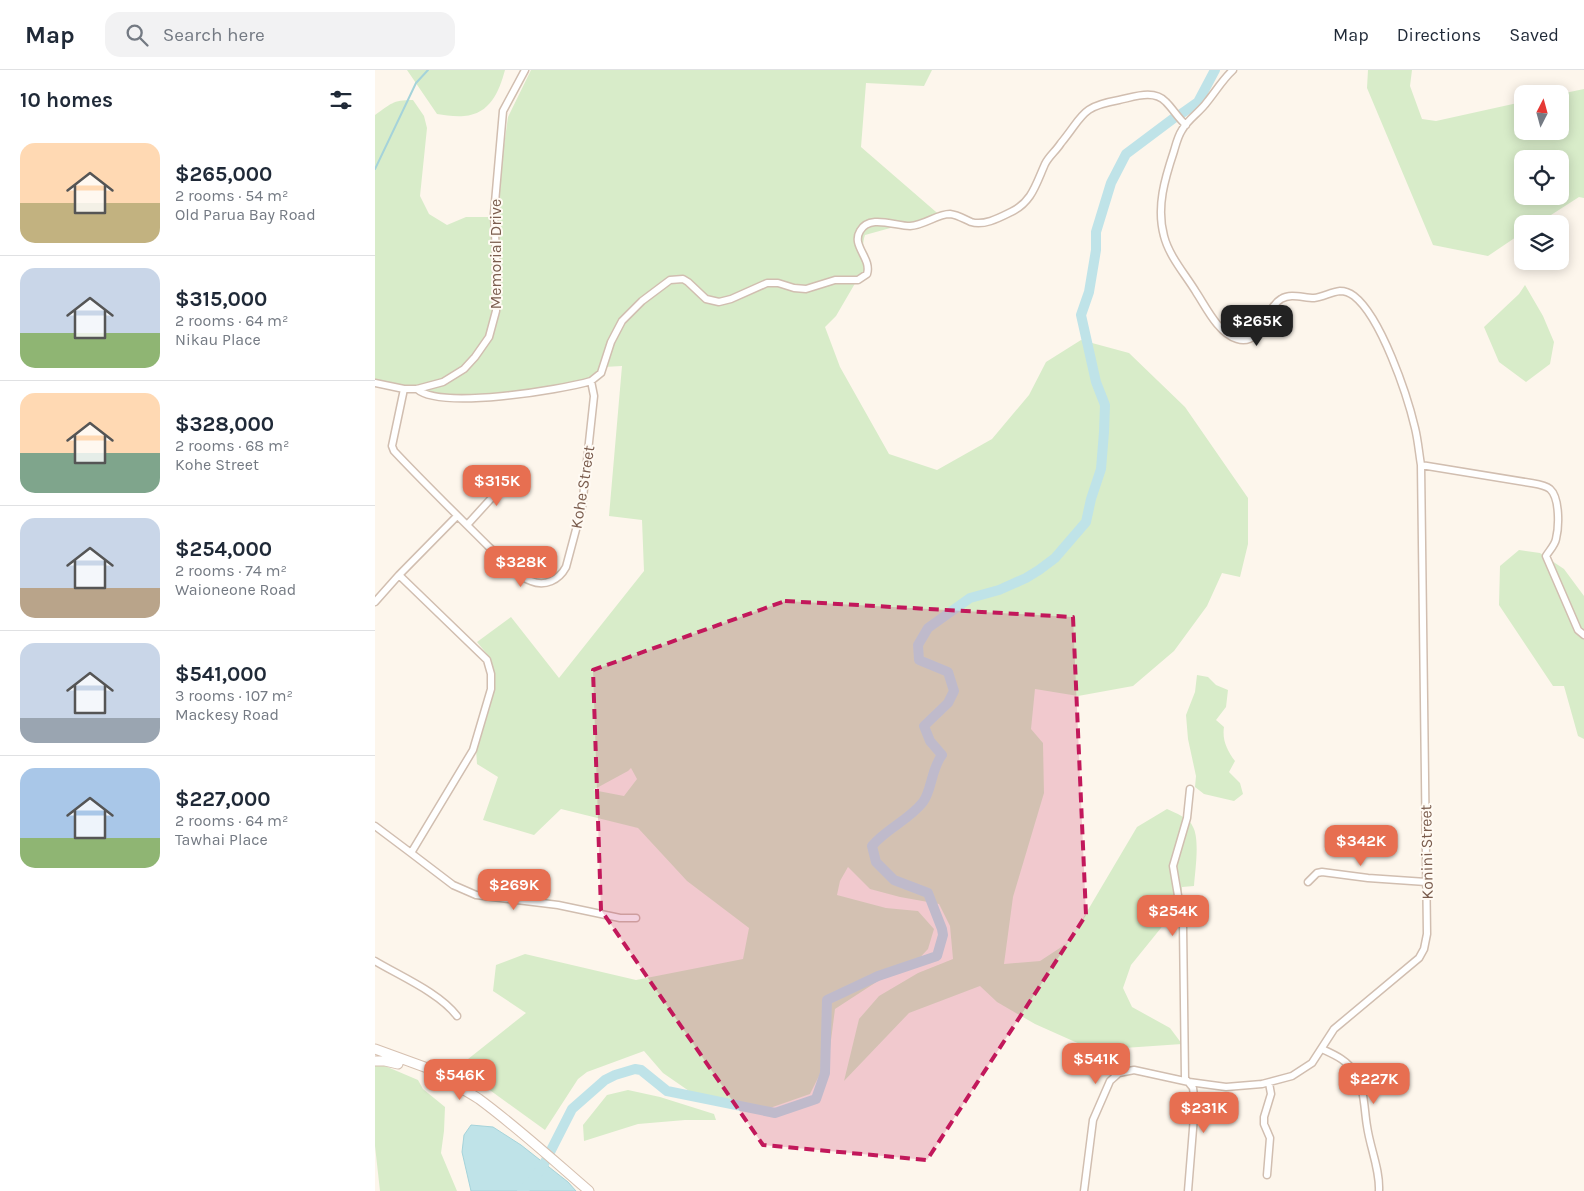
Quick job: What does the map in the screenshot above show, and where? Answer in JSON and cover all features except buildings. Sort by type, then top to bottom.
[{"type":"main road","points":[[436,1075],[391,1061],[375,1061],[375,1049],[429,1069],[436,1075],[481,1100],[589,1191]]},
{"type":"street","name":"Memorial Drive","points":[[375,383],[404,389],[417,389],[443,382],[457,374],[475,358],[485,344],[492,329],[496,312],[497,274],[494,214],[503,111],[525,70]]},
{"type":"street","points":[[417,389],[422,394],[442,397],[495,398],[591,381],[601,373],[611,342],[622,321],[642,301],[670,280],[683,279],[706,299],[719,302],[772,282],[806,289],[835,280],[858,280],[867,274],[869,266],[858,241],[859,232],[870,223],[916,226],[948,214],[973,223],[981,223],[1012,212],[1019,208],[1031,195],[1049,158],[1081,114],[1109,102],[1146,95],[1159,96],[1186,125],[1233,70]]},
{"type":"street","name":"Konini Street","points":[[1084,1191],[1093,1120],[1105,1090],[1115,1076],[1123,1071],[1133,1070],[1189,1082],[1227,1087],[1269,1082],[1299,1072],[1312,1063],[1334,1029],[1413,963],[1422,953],[1427,934],[1421,465],[1413,419],[1391,358],[1376,325],[1367,310],[1355,297],[1347,292],[1339,291],[1316,298],[1290,296],[1282,298],[1271,309],[1259,331],[1248,339],[1240,340],[1232,337],[1217,323],[1170,250],[1162,226],[1162,192],[1179,135],[1186,125]]},
{"type":"street","name":"Kohe Street","points":[[404,389],[392,446],[394,451],[457,516],[517,573],[531,581],[544,583],[562,574],[569,559],[582,507],[594,396],[591,381]]},
{"type":"street","points":[[442,397],[438,389],[443,382]]},
{"type":"street","points":[[1421,465],[1531,482],[1550,489],[1555,496],[1557,506],[1556,540],[1546,556],[1578,630],[1584,635]]},
{"type":"street","points":[[467,525],[497,492],[501,475]]},
{"type":"street","points":[[375,602],[457,516]]},
{"type":"street","points":[[399,575],[487,660],[491,682],[490,696],[470,756],[411,853]]},
{"type":"street","points":[[1188,1191],[1195,1096],[1193,1088],[1185,1078],[1183,925],[1173,866],[1187,818],[1190,789]]},
{"type":"street","points":[[375,826],[453,885],[476,895],[558,905],[620,918],[636,918]]},
{"type":"street","points":[[1308,882],[1317,873],[1323,872],[1367,878],[1426,882]]},
{"type":"street","points":[[375,961],[439,998],[457,1016]]},
{"type":"street","points":[[1322,1049],[1339,1056],[1349,1065],[1359,1080],[1367,1128],[1378,1172],[1379,1191]]},
{"type":"street","points":[[1267,1176],[1271,1138],[1264,1124],[1264,1117],[1271,1094],[1269,1082]]},
{"type":"highlighted area","points":[[785,601],[1073,617],[1086,915],[927,1160],[763,1145],[601,910],[593,670]]},
{"type":"green space","points":[[407,70],[505,70],[496,94],[487,106],[473,114],[457,116],[437,114]]},
{"type":"green space","points":[[531,70],[932,70],[924,86],[866,83],[861,147],[943,218],[894,227],[865,235],[863,243],[864,280],[857,280],[836,316],[825,327],[840,367],[889,454],[937,470],[992,439],[1029,395],[1046,362],[1081,340],[1129,353],[1185,407],[1248,498],[1248,544],[1240,577],[1222,573],[1207,606],[1174,651],[1133,686],[1078,696],[1035,689],[1031,729],[1043,743],[1044,793],[1013,897],[1004,964],[1040,961],[1069,942],[1137,827],[1167,809],[1189,821],[1195,833],[1194,886],[1182,887],[1182,902],[1131,965],[1123,988],[1132,1007],[1170,1028],[1182,1044],[1124,1048],[1082,1045],[1035,1024],[997,1002],[980,986],[909,1013],[844,1081],[859,1019],[879,996],[918,973],[953,959],[950,926],[939,904],[870,889],[848,867],[840,881],[837,895],[886,908],[918,911],[934,929],[928,949],[911,967],[878,981],[835,1009],[829,1056],[810,1094],[770,1108],[702,1100],[663,1073],[644,1051],[587,1072],[578,1079],[545,1130],[458,1067],[526,1013],[493,991],[496,965],[525,954],[636,980],[743,959],[749,928],[687,881],[638,828],[561,809],[534,835],[483,820],[498,777],[477,764],[476,749],[495,680],[491,659],[477,642],[511,617],[559,678],[644,571],[642,520],[609,516],[622,366],[604,367],[593,380],[497,397],[441,396],[375,384],[375,115],[396,102],[413,100],[424,116],[427,128],[420,196],[429,214],[447,225],[466,217],[494,217],[508,117]],"holes":[[[631,768],[637,779],[624,796],[593,790]]]},
{"type":"green space","points":[[1368,70],[1412,70],[1410,86],[1422,119],[1436,121],[1514,104],[1514,140],[1569,140],[1569,92],[1584,89],[1584,198],[1579,197],[1569,203],[1569,150],[1514,150],[1514,205],[1567,205],[1551,215],[1514,215],[1514,238],[1488,256],[1433,245],[1367,88]]},
{"type":"green space","points":[[1525,285],[1543,316],[1554,342],[1550,364],[1526,382],[1499,362],[1484,327],[1519,294]]},
{"type":"green space","points":[[1519,550],[1540,553],[1564,569],[1584,596],[1584,739],[1578,736],[1564,686],[1553,686],[1499,605],[1500,566]]},
{"type":"green space","points":[[1197,675],[1208,677],[1216,685],[1228,690],[1226,707],[1216,720],[1224,727],[1226,745],[1235,761],[1229,772],[1240,783],[1243,794],[1234,801],[1204,794],[1195,787],[1196,776],[1188,739],[1186,715],[1195,692]]},
{"type":"green space","points":[[378,1063],[418,1080],[423,1089],[445,1107],[441,1153],[457,1191],[380,1191],[375,1146],[375,1065]]},
{"type":"green space","points":[[628,1090],[660,1097],[714,1114],[716,1120],[685,1120],[638,1124],[584,1141],[583,1125],[607,1095]]},
{"type":"water","points":[[471,1125],[493,1127],[521,1145],[568,1182],[576,1191],[471,1191],[462,1152],[464,1135]]},
{"type":"waterway","points":[[375,169],[416,83],[428,70]]},
{"type":"waterway","points":[[1181,114],[1198,102],[1215,70]]},
{"type":"waterway","points":[[522,1191],[533,1180],[544,1164],[572,1109],[605,1080],[615,1075],[635,1069],[641,1070],[667,1091],[775,1113],[816,1099],[825,1073],[827,1000],[878,976],[937,956],[943,935],[928,893],[894,880],[876,862],[872,846],[923,802],[942,755],[930,741],[924,726],[948,703],[954,691],[948,672],[919,660],[918,645],[928,628],[970,598],[999,590],[1039,570],[1055,558],[1086,522],[1101,469],[1105,405],[1096,382],[1081,315],[1089,292],[1096,250],[1096,232],[1111,183],[1126,154],[1174,118]]}]
